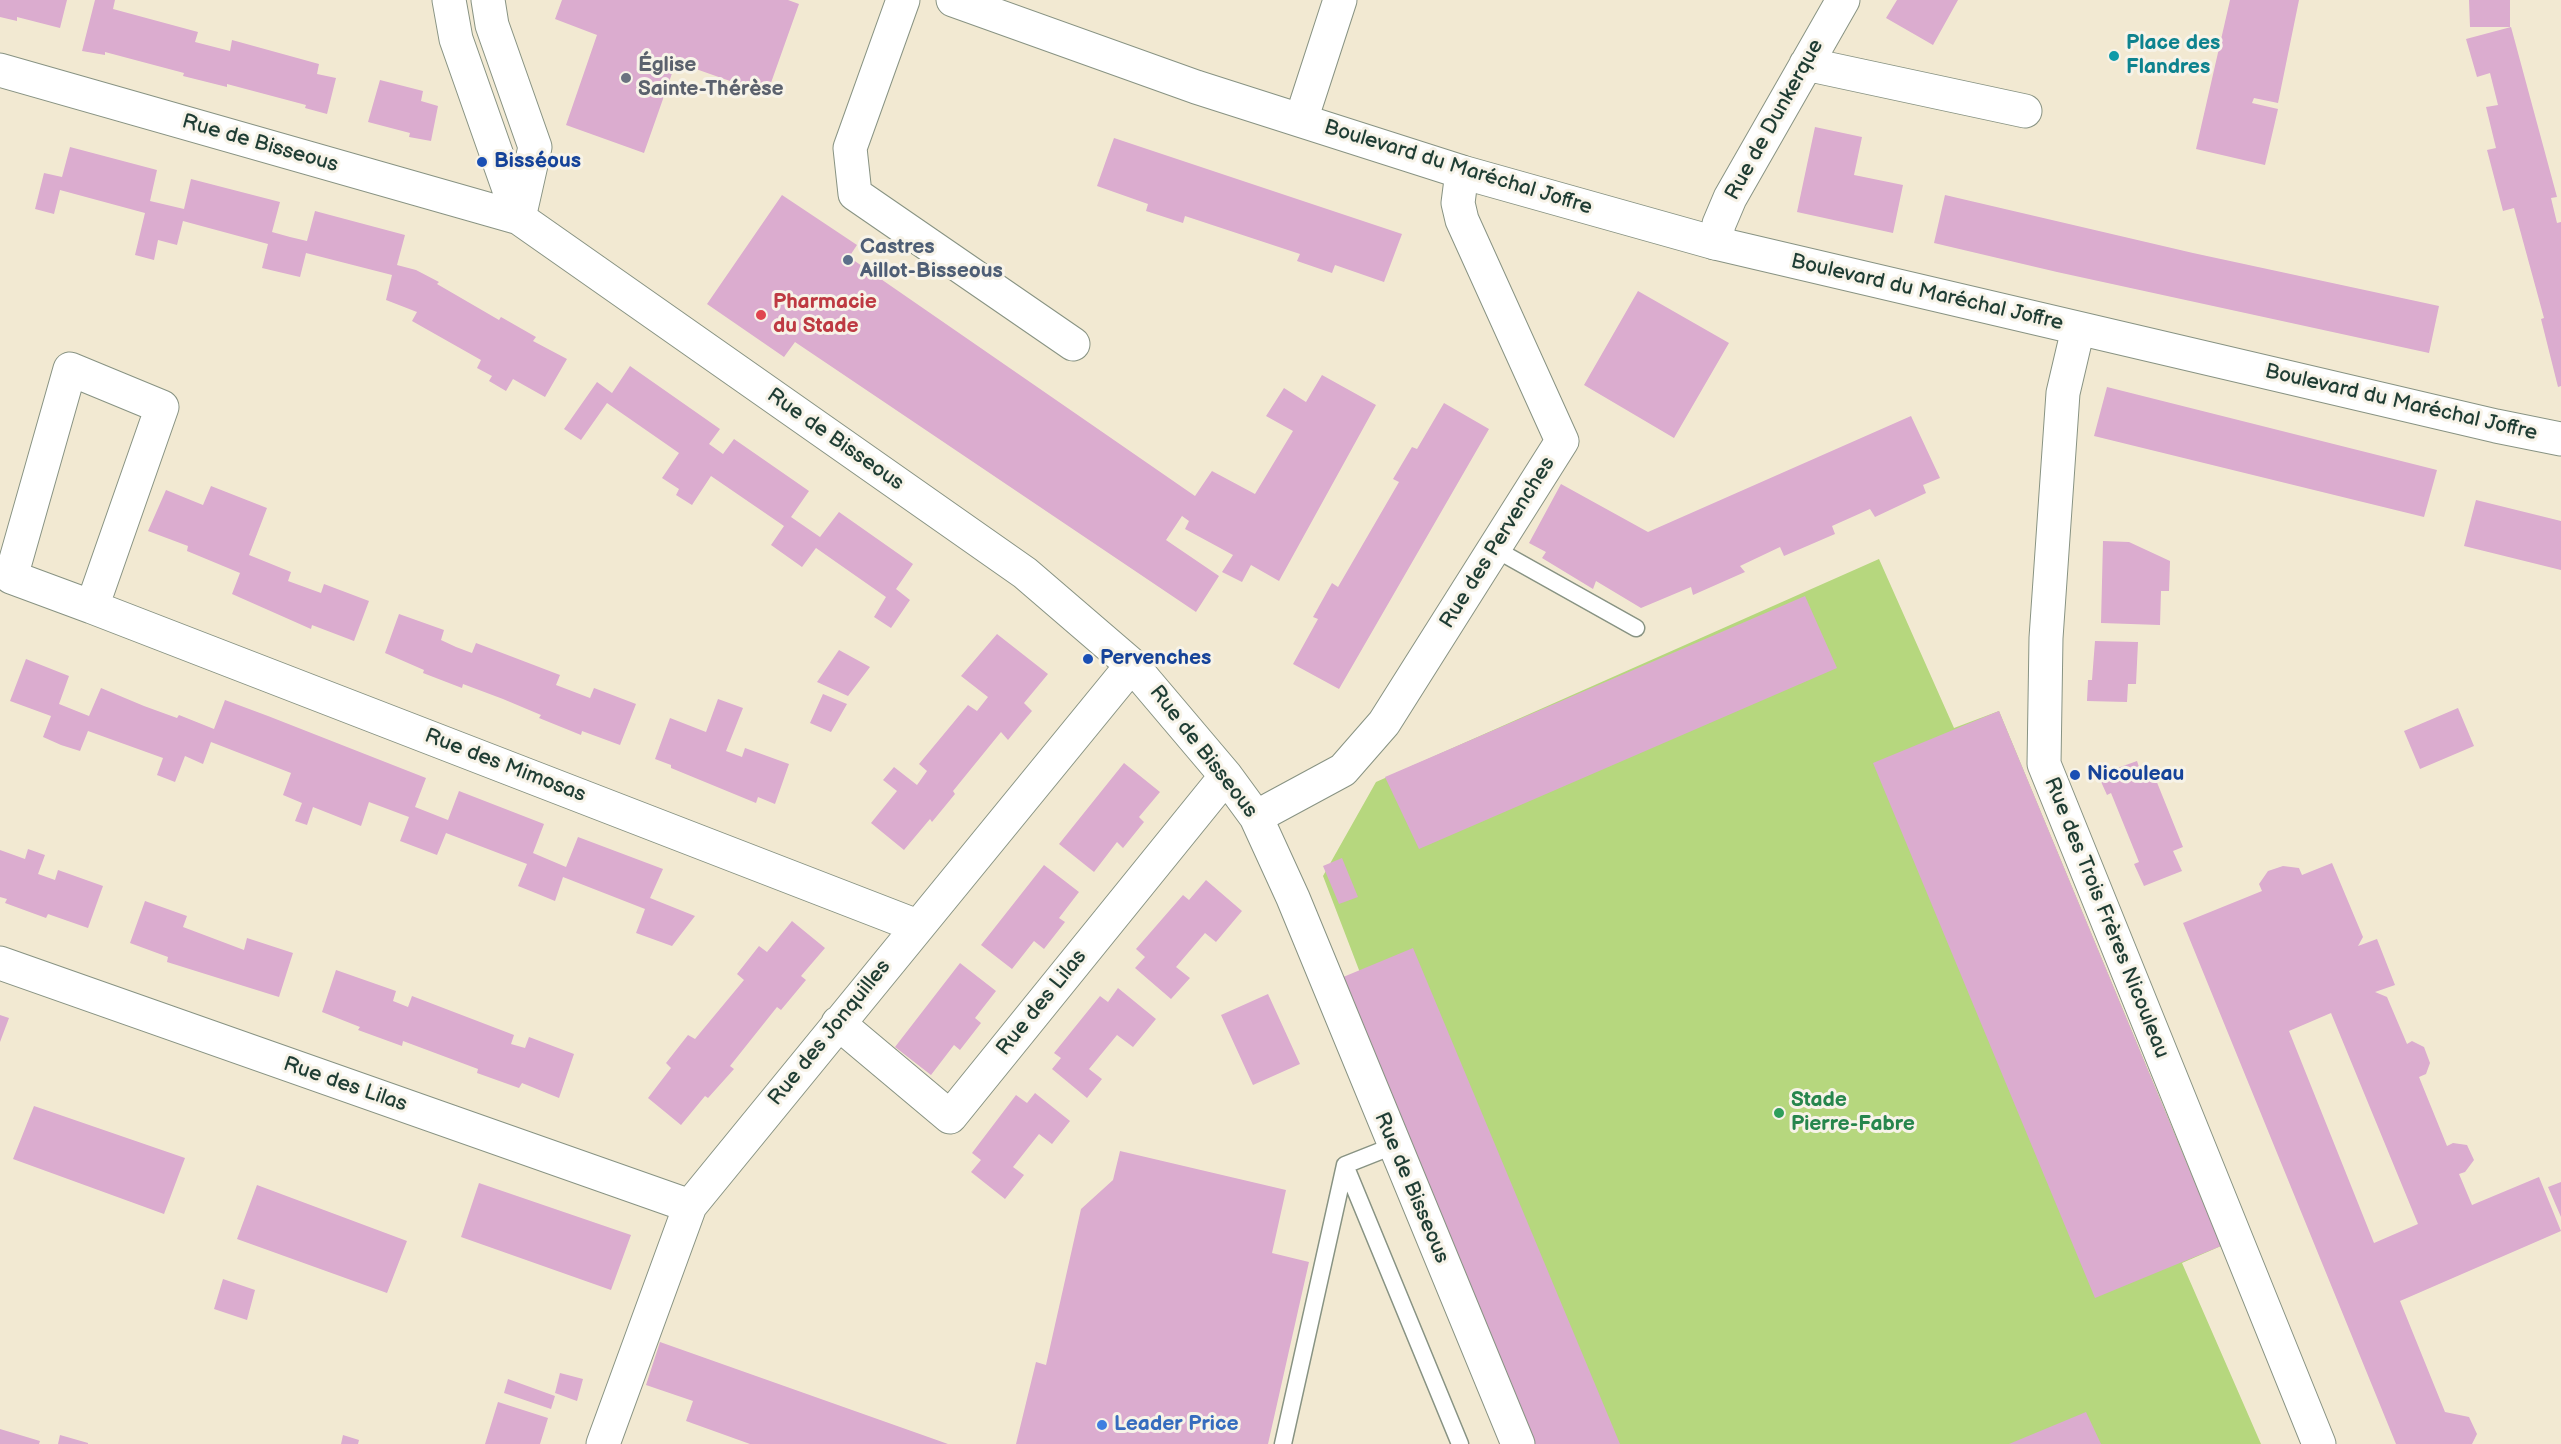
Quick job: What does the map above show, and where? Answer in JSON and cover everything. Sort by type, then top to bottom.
[{"type":"street","points":[[449,0],[456,39],[519,218]]},
{"type":"street","points":[[488,0],[492,25],[535,147],[519,218]]},
{"type":"street","points":[[903,0],[850,148],[855,194],[1073,344]]},
{"type":"street","name":"Boulevard du Maréchal Joffre","points":[[953,0],[1196,87],[1462,172],[1715,243],[2496,426],[2561,439]]},
{"type":"street","name":"Boulevard du Maréchal Joffre","points":[[1301,120],[1340,0]]},
{"type":"street","name":"Rue de Dunkerque","points":[[1715,243],[1719,224],[1730,198],[1843,0]]},
{"type":"street","points":[[1806,64],[2025,111]]},
{"type":"street","name":"Rue de Bisseous","points":[[0,70],[519,218],[1025,573],[1132,665],[1226,776],[1256,817],[1293,898],[1393,1146],[1518,1444]]},
{"type":"street","name":"Rue des Pervenches","points":[[1256,817],[1343,770],[1384,723],[1562,441],[1462,220],[1458,203],[1462,172]]},
{"type":"street","name":"Rue des Trois Frères Nicouleau","points":[[2078,329],[2063,393],[2046,638],[2044,764],[2319,1444]]},
{"type":"street","name":"Rue des Mimosas","points":[[92,607],[162,406],[70,369],[11,577],[917,926]]},
{"type":"street","name":"Rue des Jonquilles","points":[[603,1444],[690,1206],[1132,665]]},
{"type":"street","name":"Rue des Lilas","points":[[838,1023],[950,1117],[1226,776]]},
{"type":"street","name":"Rue des Lilas","points":[[0,963],[690,1206]]},
{"type":"lane","points":[[1495,549],[1636,628]]},
{"type":"lane","points":[[1345,1165],[1393,1146]]},
{"type":"lane","points":[[1283,1444],[1345,1165]]},
{"type":"lane","points":[[1345,1165],[1460,1444]]},
{"type":"green space","name":"Stade Pierre-Fabre","points":[[1879,559],[1954,728],[1999,711],[2221,1246],[2182,1263],[2261,1444],[1530,1444],[1323,876],[1376,782]]},
{"type":"building","points":[[0,0],[67,0],[60,28],[17,17],[17,21],[0,17]]},
{"type":"building","points":[[95,0],[115,0],[113,9],[198,32],[195,42],[230,51],[232,40],[319,64],[317,74],[336,78],[327,114],[305,108],[306,105],[227,84],[227,87],[183,76],[184,73],[105,52],[105,55],[82,51]]},
{"type":"building","name":"Église Sainte-Thérèse","points":[[562,0],[788,0],[799,4],[767,94],[676,62],[644,153],[566,125],[597,35],[555,19]]},
{"type":"building","points":[[1897,0],[1958,0],[1933,45],[1886,18]]},
{"type":"building","points":[[2230,0],[2299,0],[2278,103],[2254,98],[2252,103],[2278,109],[2265,165],[2196,149]]},
{"type":"building","points":[[2469,0],[2510,0],[2510,27],[2470,27]]},
{"type":"building","points":[[2511,27],[2557,197],[2551,198],[2557,223],[2561,222],[2561,386],[2558,387],[2541,319],[2544,318],[2514,208],[2503,211],[2487,150],[2496,148],[2486,107],[2498,105],[2490,73],[2477,77],[2466,39]]},
{"type":"building","points":[[380,80],[423,91],[421,101],[438,106],[431,141],[409,137],[410,133],[368,122]]},
{"type":"building","points":[[1815,127],[1862,137],[1854,175],[1903,185],[1893,233],[1797,212]]},
{"type":"building","points":[[1114,138],[1402,234],[1384,282],[1335,265],[1332,273],[1297,261],[1300,254],[1185,216],[1183,223],[1146,211],[1148,204],[1097,186]]},
{"type":"building","points":[[70,147],[157,170],[150,201],[184,209],[191,179],[280,202],[272,232],[290,237],[307,241],[315,211],[405,235],[397,265],[416,270],[439,282],[437,284],[499,320],[501,317],[536,337],[533,341],[567,359],[545,397],[513,379],[506,391],[489,381],[492,376],[477,368],[481,360],[412,321],[417,312],[386,300],[392,275],[306,253],[300,277],[262,268],[268,244],[183,221],[177,245],[158,240],[154,260],[135,255],[145,213],[60,190],[54,214],[35,209],[44,173],[62,177]]},
{"type":"building","points":[[782,195],[857,245],[849,257],[1195,496],[1212,471],[1255,494],[1293,431],[1266,416],[1284,388],[1306,402],[1322,375],[1376,405],[1279,581],[1251,565],[1242,582],[1222,572],[1233,555],[1185,529],[1189,521],[1182,516],[1166,540],[1219,576],[1196,612],[795,342],[784,357],[707,304]]},
{"type":"building","points":[[1945,195],[2193,253],[2439,306],[2429,353],[1934,243]]},
{"type":"building","points":[[1638,291],[1729,343],[1674,438],[1584,385]]},
{"type":"building","points":[[630,366],[720,429],[709,444],[723,454],[734,439],[809,491],[791,517],[820,537],[839,512],[913,564],[896,589],[910,600],[891,628],[874,617],[886,597],[816,548],[802,567],[771,545],[784,526],[711,476],[692,505],[676,495],[679,489],[662,478],[679,453],[607,403],[581,440],[564,429],[597,382],[612,393]]},
{"type":"building","points":[[2107,387],[2437,470],[2424,517],[2094,436]]},
{"type":"building","points":[[1444,403],[1489,429],[1339,689],[1293,664],[1318,619],[1313,617],[1332,583],[1338,587],[1399,482],[1393,479],[1412,447],[1417,449]]},
{"type":"building","points":[[1911,416],[1940,478],[1923,485],[1926,493],[1875,517],[1870,509],[1832,526],[1835,534],[1784,556],[1780,547],[1740,566],[1745,572],[1693,595],[1691,587],[1641,608],[1596,581],[1593,589],[1542,558],[1546,552],[1529,543],[1561,484],[1648,532]]},
{"type":"building","points":[[211,486],[267,508],[249,555],[291,572],[288,581],[321,593],[324,584],[369,601],[354,641],[312,625],[311,629],[232,594],[240,573],[187,551],[188,546],[148,531],[166,490],[203,505]]},
{"type":"building","points":[[2476,500],[2561,521],[2561,570],[2464,546]]},
{"type":"building","points":[[2103,541],[2129,542],[2170,561],[2169,591],[2161,591],[2160,625],[2101,623]]},
{"type":"building","points":[[1805,596],[1837,668],[1419,849],[1385,777]]},
{"type":"building","points":[[399,614],[444,630],[441,640],[456,647],[472,653],[476,643],[560,675],[556,685],[590,698],[594,688],[636,704],[620,745],[582,731],[581,735],[539,718],[541,715],[503,699],[463,684],[462,688],[423,673],[424,670],[385,653]]},
{"type":"building","points":[[997,634],[1048,674],[1024,703],[1032,711],[1008,740],[1001,732],[953,791],[955,794],[932,822],[930,819],[904,850],[871,823],[897,791],[883,780],[894,767],[917,785],[927,771],[919,764],[968,705],[977,711],[988,697],[961,676]]},
{"type":"building","points":[[2095,641],[2138,642],[2136,684],[2128,684],[2127,702],[2087,701],[2088,680],[2092,680]]},
{"type":"building","points":[[839,650],[870,667],[848,696],[817,682]]},
{"type":"building","points":[[26,659],[69,676],[59,704],[89,716],[101,688],[177,718],[179,715],[214,729],[225,700],[268,716],[426,778],[415,807],[448,820],[459,791],[544,824],[533,853],[566,867],[578,837],[663,869],[650,898],[695,916],[672,946],[636,933],[645,909],[563,877],[555,901],[518,886],[527,864],[446,833],[437,855],[400,841],[409,817],[369,802],[361,826],[313,807],[307,825],[295,821],[302,803],[283,795],[291,773],[211,742],[203,764],[185,756],[175,782],[157,775],[163,758],[88,731],[80,751],[61,745],[43,737],[51,716],[10,701]]},
{"type":"building","points":[[823,694],[847,704],[831,732],[810,723]]},
{"type":"building","points":[[718,699],[743,708],[726,751],[742,757],[745,748],[789,764],[775,804],[758,797],[756,803],[671,768],[671,765],[655,759],[670,718],[706,732]]},
{"type":"building","points":[[2458,708],[2474,746],[2420,769],[2404,731]]},
{"type":"building","points":[[1999,711],[2221,1246],[2095,1298],[1873,763]]},
{"type":"building","points":[[2137,761],[2143,779],[2154,775],[2183,847],[2173,851],[2182,871],[2144,886],[2134,864],[2139,862],[2111,793],[2107,795],[2098,775]]},
{"type":"building","points":[[1124,763],[1160,792],[1139,817],[1144,822],[1123,848],[1117,842],[1094,872],[1059,844]]},
{"type":"building","points":[[28,849],[45,855],[38,874],[55,880],[58,870],[103,886],[88,928],[48,914],[46,918],[5,903],[7,899],[0,897],[0,850],[25,859]]},
{"type":"building","points":[[1342,858],[1358,897],[1339,904],[1323,866]]},
{"type":"building","points":[[2332,863],[2363,937],[2358,946],[2377,939],[2395,985],[2375,992],[2387,997],[2407,1044],[2412,1041],[2424,1047],[2430,1063],[2426,1074],[2419,1077],[2447,1146],[2453,1143],[2467,1145],[2474,1160],[2465,1172],[2459,1174],[2472,1205],[2539,1177],[2561,1231],[2400,1301],[2445,1412],[2469,1417],[2477,1434],[2472,1444],[2396,1444],[2183,923],[2262,891],[2259,884],[2268,871],[2283,866],[2299,868],[2302,875]],"holes":[[[2331,1013],[2418,1224],[2374,1243],[2289,1031]]]},
{"type":"building","points":[[1044,865],[1079,892],[1059,918],[1065,922],[1044,949],[1034,941],[1012,969],[981,945]]},
{"type":"building","points":[[1206,880],[1242,911],[1216,942],[1205,933],[1176,967],[1190,978],[1171,999],[1135,968],[1145,957],[1136,949],[1183,895],[1189,900]]},
{"type":"building","points":[[145,901],[187,916],[183,927],[244,950],[247,938],[293,953],[279,997],[167,962],[168,957],[130,943]]},
{"type":"building","points":[[792,921],[825,948],[801,976],[806,980],[781,1010],[777,1007],[730,1066],[734,1069],[708,1098],[705,1096],[681,1125],[648,1098],[671,1068],[666,1063],[688,1035],[695,1039],[744,980],[737,974],[759,946],[767,952]]},
{"type":"building","points":[[1413,948],[1620,1444],[1530,1444],[1336,980]]},
{"type":"building","points":[[960,963],[996,991],[975,1018],[981,1023],[960,1050],[954,1045],[931,1075],[895,1047]]},
{"type":"building","points":[[336,970],[396,991],[393,1001],[408,1007],[412,996],[514,1035],[511,1044],[525,1048],[529,1037],[574,1054],[559,1098],[522,1083],[519,1088],[477,1073],[478,1069],[403,1041],[402,1046],[358,1030],[360,1027],[322,1012]]},
{"type":"building","points":[[1118,988],[1156,1019],[1133,1047],[1117,1035],[1089,1069],[1102,1079],[1087,1098],[1052,1069],[1061,1058],[1054,1053],[1100,996],[1108,1002]]},
{"type":"building","points":[[1268,994],[1300,1064],[1253,1085],[1221,1015]]},
{"type":"building","points":[[0,1015],[9,1018],[0,1042]]},
{"type":"building","points":[[1035,1093],[1070,1121],[1052,1144],[1039,1134],[1013,1167],[1024,1175],[1005,1199],[971,1172],[981,1160],[972,1153],[1016,1095],[1027,1103]]},
{"type":"building","points":[[34,1106],[185,1158],[164,1214],[13,1159]]},
{"type":"building","points":[[1120,1151],[1286,1190],[1272,1253],[1309,1262],[1268,1444],[1016,1444],[1036,1362],[1046,1365],[1081,1209],[1113,1180]]},
{"type":"building","points":[[2561,1182],[2561,1217],[2548,1187]]},
{"type":"building","points":[[479,1183],[631,1235],[611,1290],[461,1237]]},
{"type":"building","points":[[257,1185],[407,1241],[387,1293],[237,1239]]},
{"type":"building","points":[[223,1279],[255,1290],[247,1320],[214,1309]]},
{"type":"building","points":[[660,1342],[948,1444],[750,1444],[686,1421],[693,1401],[646,1385]]},
{"type":"building","points":[[560,1373],[583,1379],[577,1401],[555,1393]]},
{"type":"building","points":[[508,1379],[555,1396],[551,1409],[504,1393]]},
{"type":"building","points":[[498,1402],[548,1418],[540,1444],[485,1444]]},
{"type":"building","points":[[2086,1412],[2101,1444],[2009,1444]]},
{"type":"building","points":[[0,1429],[40,1441],[39,1444],[0,1444]]},
{"type":"building","points":[[60,1435],[88,1443],[88,1444],[58,1444]]},
{"type":"building","points":[[343,1435],[359,1440],[358,1444],[341,1444]]},
{"type":"place","name":"Place des Flandres","points":[[2114,56]]},
{"type":"place","name":"Église Sainte-Thérèse","points":[[626,78]]},
{"type":"place","name":"Bisséous","points":[[482,162]]},
{"type":"place","name":"Castres Aillot-Bisseous","points":[[848,260]]},
{"type":"place","name":"Pharmacie du Stade","points":[[761,315]]},
{"type":"place","name":"Pervenches","points":[[1088,659]]},
{"type":"place","name":"Nicouleau","points":[[2075,775]]},
{"type":"place","name":"Stade Pierre-Fabre","points":[[1779,1113]]},
{"type":"place","name":"Leader Price","points":[[1102,1425]]}]
